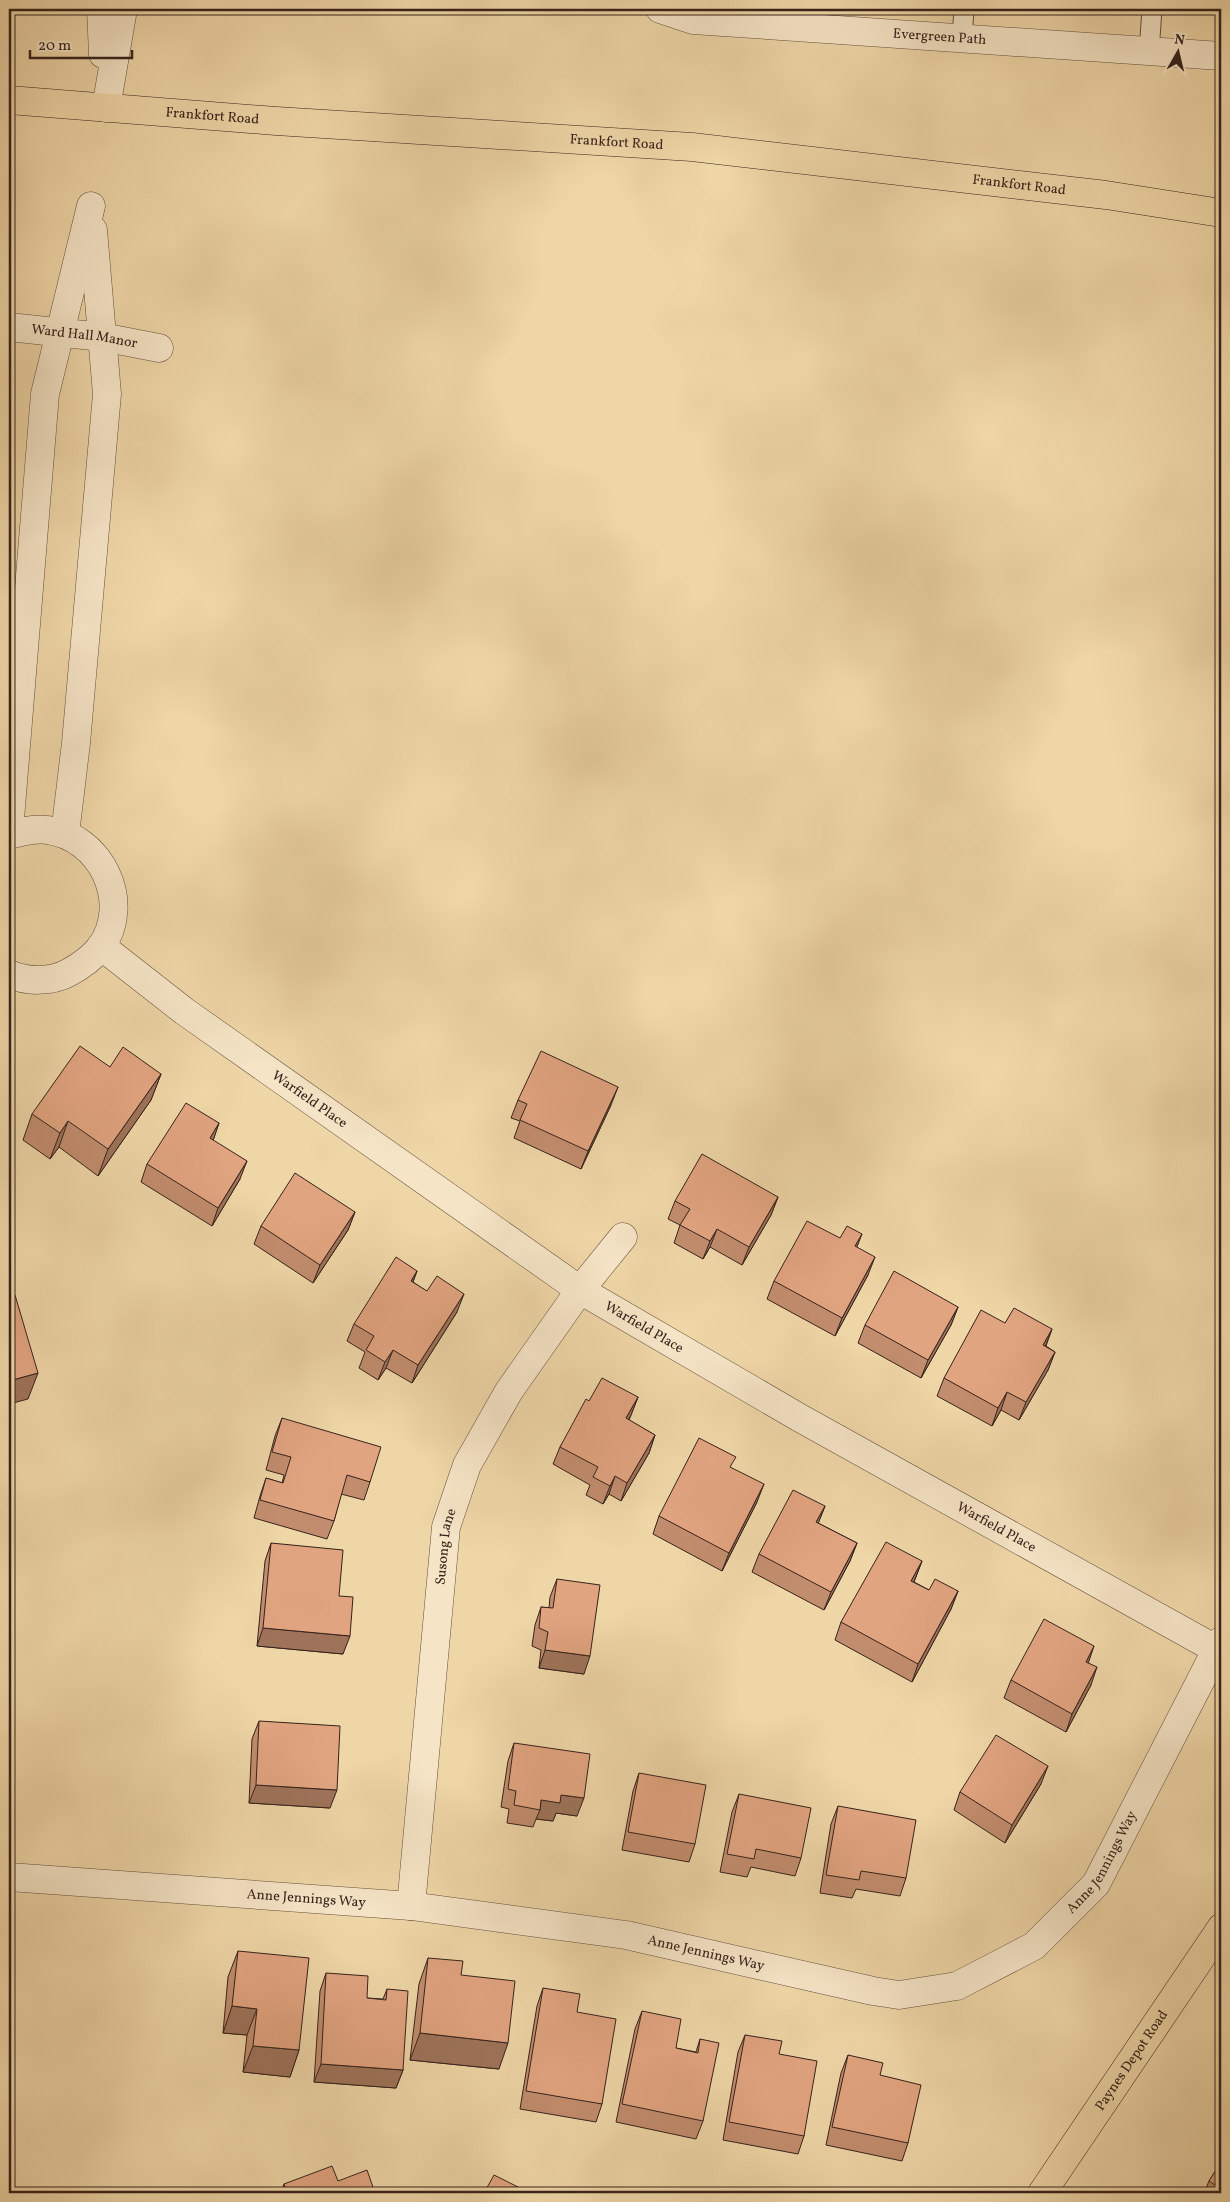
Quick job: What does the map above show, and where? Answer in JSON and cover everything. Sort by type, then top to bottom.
[{"type":"main road","name":"Frankfort Road","points":[[9,100],[276,121],[692,147],[1106,196],[1221,213]]},
{"type":"main road","name":"Paynes Depot Road","points":[[1042,2193],[1221,1928]]},
{"type":"street","points":[[101,9],[106,108]]},
{"type":"street","points":[[106,108],[123,9]]},
{"type":"street","name":"Evergreen Path","points":[[660,9],[693,20],[777,18],[962,38],[1221,56]]},
{"type":"street","points":[[9,831],[45,394],[91,206],[107,394],[76,743],[64,834]]},
{"type":"street","name":"Ward Hall Manor","points":[[9,327],[102,337],[159,348]]},
{"type":"street","points":[[9,835],[27,830],[46,830],[64,834],[84,845],[100,861],[110,881],[114,904],[110,926],[101,946],[84,965],[61,976],[36,980],[9,974]]},
{"type":"street","name":"Warfield Place","points":[[101,946],[184,1011],[580,1290],[808,1423],[1220,1647]]},
{"type":"street","name":"Susong Lane","points":[[412,1906],[446,1527],[467,1464],[509,1391],[580,1290],[622,1237]]},
{"type":"street","name":"Anne Jennings Way","points":[[9,1877],[412,1906],[626,1935],[873,1991],[899,1995],[957,1986],[1034,1946],[1096,1884],[1220,1647]]},
{"type":"lane","points":[[962,38],[964,9]]},
{"type":"lane","points":[[1149,52],[1152,9]]},
{"type":"building","points":[[80,1046],[110,1067],[123,1047],[161,1074],[108,1149],[68,1121],[60,1133],[32,1114]]},
{"type":"building","points":[[541,1051],[618,1087],[588,1151],[520,1120],[527,1104],[518,1100]]},
{"type":"building","points":[[186,1103],[219,1123],[210,1138],[247,1161],[218,1208],[147,1164]]},
{"type":"building","points":[[702,1154],[778,1197],[749,1247],[717,1229],[710,1241],[680,1225],[690,1209],[675,1201]]},
{"type":"building","points":[[295,1173],[355,1212],[320,1265],[261,1226]]},
{"type":"building","points":[[807,1221],[840,1238],[847,1226],[862,1234],[855,1246],[875,1257],[842,1318],[774,1281]]},
{"type":"building","points":[[396,1257],[417,1271],[411,1281],[427,1291],[437,1276],[464,1294],[418,1365],[393,1350],[385,1362],[366,1350],[374,1336],[354,1324]]},
{"type":"building","points":[[894,1271],[958,1307],[928,1360],[865,1325]]},
{"type":"building","points":[[15,1295],[38,1373],[9,1381],[9,1297]]},
{"type":"building","points":[[1014,1308],[1052,1329],[1043,1345],[1055,1352],[1026,1402],[1007,1392],[998,1408],[944,1378],[981,1310],[1005,1323]]},
{"type":"building","points":[[602,1378],[638,1397],[626,1418],[655,1435],[627,1483],[615,1476],[610,1486],[593,1477],[598,1467],[560,1447],[586,1399],[589,1401]]},
{"type":"building","points":[[282,1418],[381,1447],[370,1482],[347,1475],[334,1521],[260,1500],[266,1478],[283,1483],[291,1457],[272,1452]]},
{"type":"building","points":[[699,1438],[736,1457],[730,1467],[764,1484],[729,1553],[659,1516]]},
{"type":"building","points":[[793,1490],[825,1506],[816,1522],[857,1543],[831,1592],[759,1554]]},
{"type":"building","points":[[886,1542],[922,1561],[911,1581],[929,1590],[935,1579],[958,1591],[918,1664],[841,1622]]},
{"type":"building","points":[[271,1543],[343,1550],[339,1596],[353,1597],[350,1636],[263,1628]]},
{"type":"building","points":[[557,1579],[600,1585],[590,1656],[545,1650],[548,1632],[539,1628],[541,1607],[553,1608]]},
{"type":"building","points":[[1044,1619],[1094,1646],[1086,1662],[1097,1667],[1072,1714],[1011,1680]]},
{"type":"building","points":[[259,1721],[340,1726],[337,1790],[256,1785]]},
{"type":"building","points":[[996,1735],[1048,1766],[1012,1825],[960,1792]]},
{"type":"building","points":[[514,1743],[590,1754],[584,1798],[561,1795],[560,1803],[541,1800],[540,1810],[514,1805],[516,1791],[508,1789]]},
{"type":"building","points":[[639,1773],[706,1785],[695,1844],[628,1832]]},
{"type":"building","points":[[739,1794],[811,1808],[801,1858],[756,1849],[754,1859],[727,1854]]},
{"type":"building","points":[[838,1806],[916,1820],[906,1878],[861,1871],[859,1880],[826,1875]]},
{"type":"building","points":[[238,1951],[309,1958],[299,2050],[253,2046],[257,2009],[232,2006]]},
{"type":"building","points":[[428,1958],[463,1961],[461,1975],[515,1981],[508,2043],[420,2033]]},
{"type":"building","points":[[326,1973],[368,1976],[367,1998],[386,2000],[387,1989],[408,1991],[403,2070],[321,2064]]},
{"type":"building","points":[[543,1988],[580,1994],[577,2012],[616,2019],[602,2104],[526,2091]]},
{"type":"building","points":[[642,2011],[681,2019],[676,2048],[698,2053],[700,2039],[719,2043],[703,2121],[622,2104]]},
{"type":"building","points":[[745,2035],[782,2041],[779,2054],[817,2061],[804,2136],[729,2122]]},
{"type":"building","points":[[848,2055],[883,2063],[880,2075],[921,2085],[908,2143],[832,2127]]},
{"type":"building","points":[[1221,2162],[1221,2189],[1209,2181]]},
{"type":"building","points":[[332,2166],[338,2181],[367,2170],[375,2193],[287,2193],[284,2184]]},
{"type":"building","points":[[494,2175],[530,2193],[484,2193]]}]
